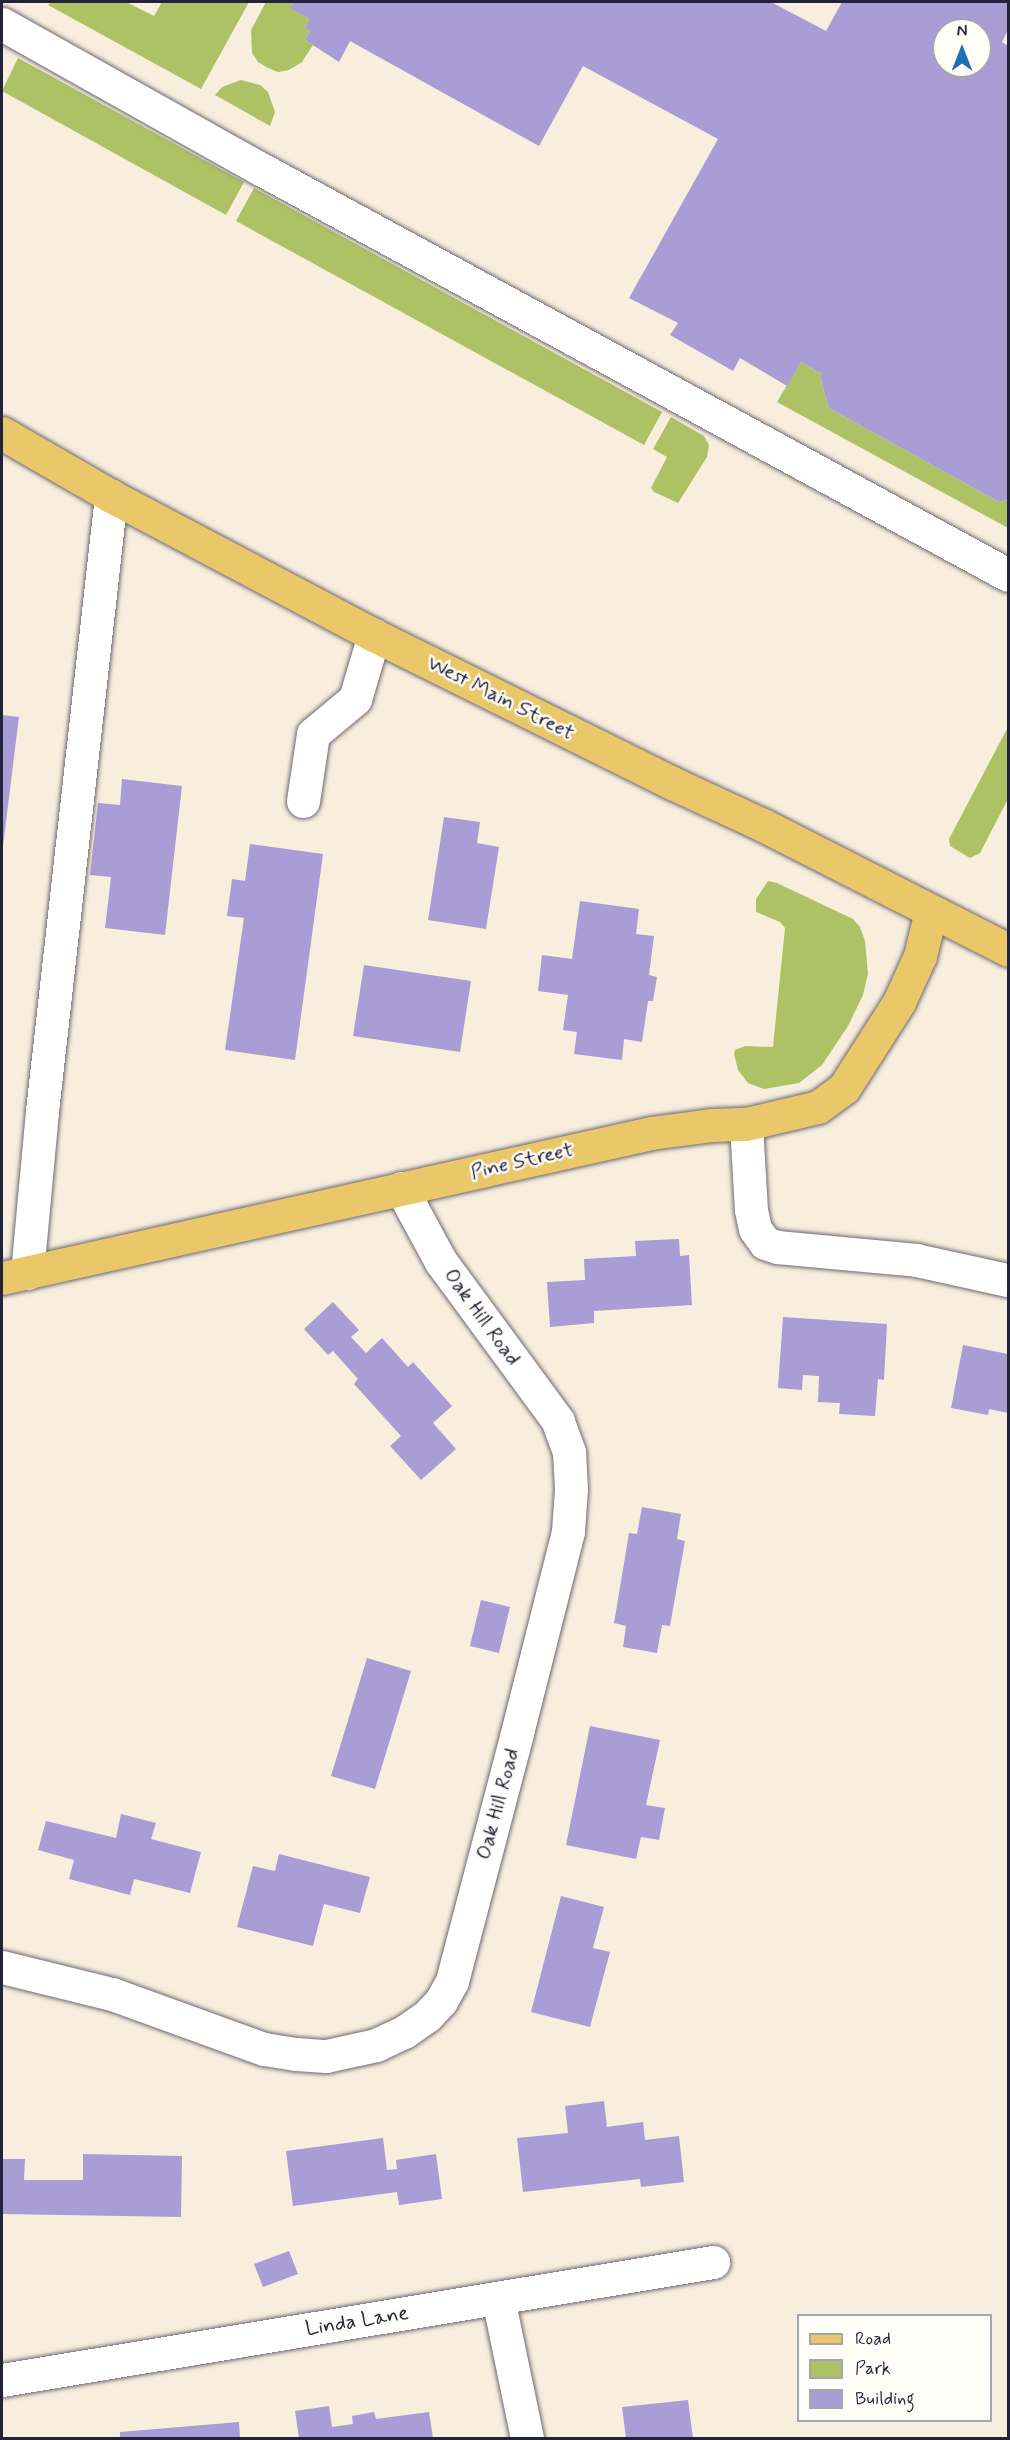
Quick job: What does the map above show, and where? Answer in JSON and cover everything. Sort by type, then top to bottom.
[{"type":"main road","name":"West Main Street","points":[[2,433],[111,496],[374,635],[672,783],[763,825],[1008,950]]},
{"type":"main road","name":"Pine Street","points":[[14,1276],[651,1132],[712,1125],[746,1124],[818,1107],[844,1088],[899,1002],[920,956],[931,911]]},
{"type":"street","points":[[2,24],[269,173],[1008,576]]},
{"type":"street","points":[[14,1276],[42,1111],[111,496]]},
{"type":"street","points":[[303,801],[313,734],[355,699],[374,635]]},
{"type":"street","points":[[746,1124],[751,1210],[755,1229],[765,1243],[777,1247],[916,1260],[1008,1280]]},
{"type":"street","name":"Oak Hill Road","points":[[2,1967],[112,1994],[264,2049],[296,2054],[326,2056],[376,2045],[404,2032],[427,2016],[441,2001],[454,1970],[568,1532],[570,1470],[569,1452],[558,1421],[441,1262],[401,1188]]},
{"type":"street","name":"Linda Lane","points":[[2,2380],[713,2262]]},
{"type":"street","points":[[498,2298],[527,2439]]},
{"type":"green space","points":[[51,2],[126,2],[154,16],[162,2],[249,2],[201,89],[48,5]]},
{"type":"green space","points":[[266,2],[294,2],[291,8],[309,19],[305,28],[310,31],[305,40],[313,45],[302,62],[289,70],[278,72],[268,68],[258,62],[252,53],[251,30]]},
{"type":"green space","points":[[18,58],[244,182],[226,215],[2,91]]},
{"type":"green space","points":[[241,80],[260,85],[268,92],[275,112],[270,126],[215,95],[222,87]]},
{"type":"green space","points":[[254,188],[662,412],[644,445],[236,221]]},
{"type":"green space","points":[[801,362],[822,374],[820,377],[829,408],[999,502],[1008,500],[1008,528],[777,402]]},
{"type":"green space","points":[[671,417],[704,436],[709,445],[707,457],[678,503],[654,492],[651,488],[667,457],[653,449]]},
{"type":"green space","points":[[1008,727],[1008,799],[980,853],[970,858],[950,846],[949,839]]},
{"type":"green space","points":[[768,881],[777,883],[853,919],[860,927],[865,941],[868,974],[863,995],[848,1026],[822,1065],[799,1083],[764,1089],[748,1083],[738,1070],[734,1054],[735,1050],[745,1046],[773,1047],[785,928],[780,922],[756,912],[756,899]]},
{"type":"building","points":[[294,2],[771,2],[826,31],[842,2],[1008,2],[1008,30],[1002,42],[1008,46],[1008,500],[999,502],[829,408],[820,377],[822,374],[801,362],[787,386],[740,358],[733,371],[670,335],[678,323],[629,298],[718,139],[583,66],[539,146],[350,41],[339,62],[305,40],[310,31],[305,28],[309,19],[290,8]]},
{"type":"building","points":[[2,715],[19,717],[3,846],[2,846]]},
{"type":"building","points":[[122,779],[182,786],[165,935],[105,928],[111,877],[90,875],[98,803],[120,805]]},
{"type":"building","points":[[444,817],[480,822],[477,843],[499,847],[486,929],[428,920]]},
{"type":"building","points":[[250,844],[323,854],[295,1060],[225,1050],[244,918],[227,916],[232,879],[245,881]]},
{"type":"building","points":[[580,901],[639,909],[636,934],[654,936],[649,975],[657,977],[653,1001],[648,1001],[642,1042],[624,1039],[622,1060],[574,1054],[577,1032],[563,1030],[568,995],[538,991],[542,955],[572,959]]},
{"type":"building","points":[[364,965],[471,981],[460,1052],[353,1036]]},
{"type":"building","points":[[679,1239],[680,1256],[689,1255],[692,1305],[594,1311],[594,1323],[550,1327],[547,1282],[585,1280],[584,1259],[636,1256],[635,1241]]},
{"type":"building","points":[[333,1302],[359,1330],[351,1337],[366,1353],[382,1338],[408,1367],[413,1362],[452,1406],[433,1423],[456,1449],[421,1480],[390,1446],[401,1436],[354,1384],[358,1379],[333,1351],[328,1355],[304,1329]]},
{"type":"building","points":[[783,1317],[887,1324],[884,1380],[878,1379],[875,1416],[839,1414],[840,1403],[818,1402],[819,1376],[803,1375],[802,1390],[778,1388]]},
{"type":"building","points":[[963,1345],[1008,1354],[1008,1413],[989,1409],[988,1415],[951,1408]]},
{"type":"building","points":[[642,1507],[681,1514],[677,1539],[685,1541],[670,1626],[662,1625],[657,1653],[623,1647],[626,1626],[614,1623],[629,1533],[637,1534]]},
{"type":"building","points":[[481,1600],[510,1607],[499,1653],[470,1646]]},
{"type":"building","points":[[367,1658],[411,1671],[375,1789],[331,1776]]},
{"type":"building","points":[[590,1726],[660,1740],[646,1805],[665,1808],[659,1840],[641,1837],[636,1859],[566,1845]]},
{"type":"building","points":[[121,1814],[156,1823],[151,1839],[201,1852],[190,1893],[134,1879],[130,1895],[69,1879],[74,1860],[38,1850],[46,1821],[116,1838]]},
{"type":"building","points":[[279,1854],[370,1877],[360,1913],[324,1904],[313,1946],[237,1927],[253,1866],[275,1871]]},
{"type":"building","points":[[561,1896],[604,1907],[593,1948],[610,1952],[590,2027],[531,2012]]},
{"type":"building","points":[[604,2101],[607,2127],[643,2122],[645,2140],[679,2136],[684,2182],[641,2187],[640,2179],[523,2192],[517,2138],[568,2133],[565,2106]]},
{"type":"building","points":[[383,2138],[387,2170],[397,2169],[396,2160],[436,2154],[442,2199],[399,2205],[397,2192],[293,2206],[286,2151]]},
{"type":"building","points":[[83,2154],[182,2156],[181,2217],[2,2214],[2,2159],[25,2159],[24,2180],[83,2180]]},
{"type":"building","points":[[289,2251],[298,2274],[263,2287],[254,2264]]},
{"type":"building","points":[[688,2400],[693,2438],[626,2438],[622,2407]]},
{"type":"building","points":[[329,2406],[332,2427],[353,2424],[352,2416],[374,2412],[376,2419],[429,2412],[433,2438],[299,2438],[295,2411]]},
{"type":"building","points":[[239,2422],[240,2438],[120,2438],[120,2432]]}]
